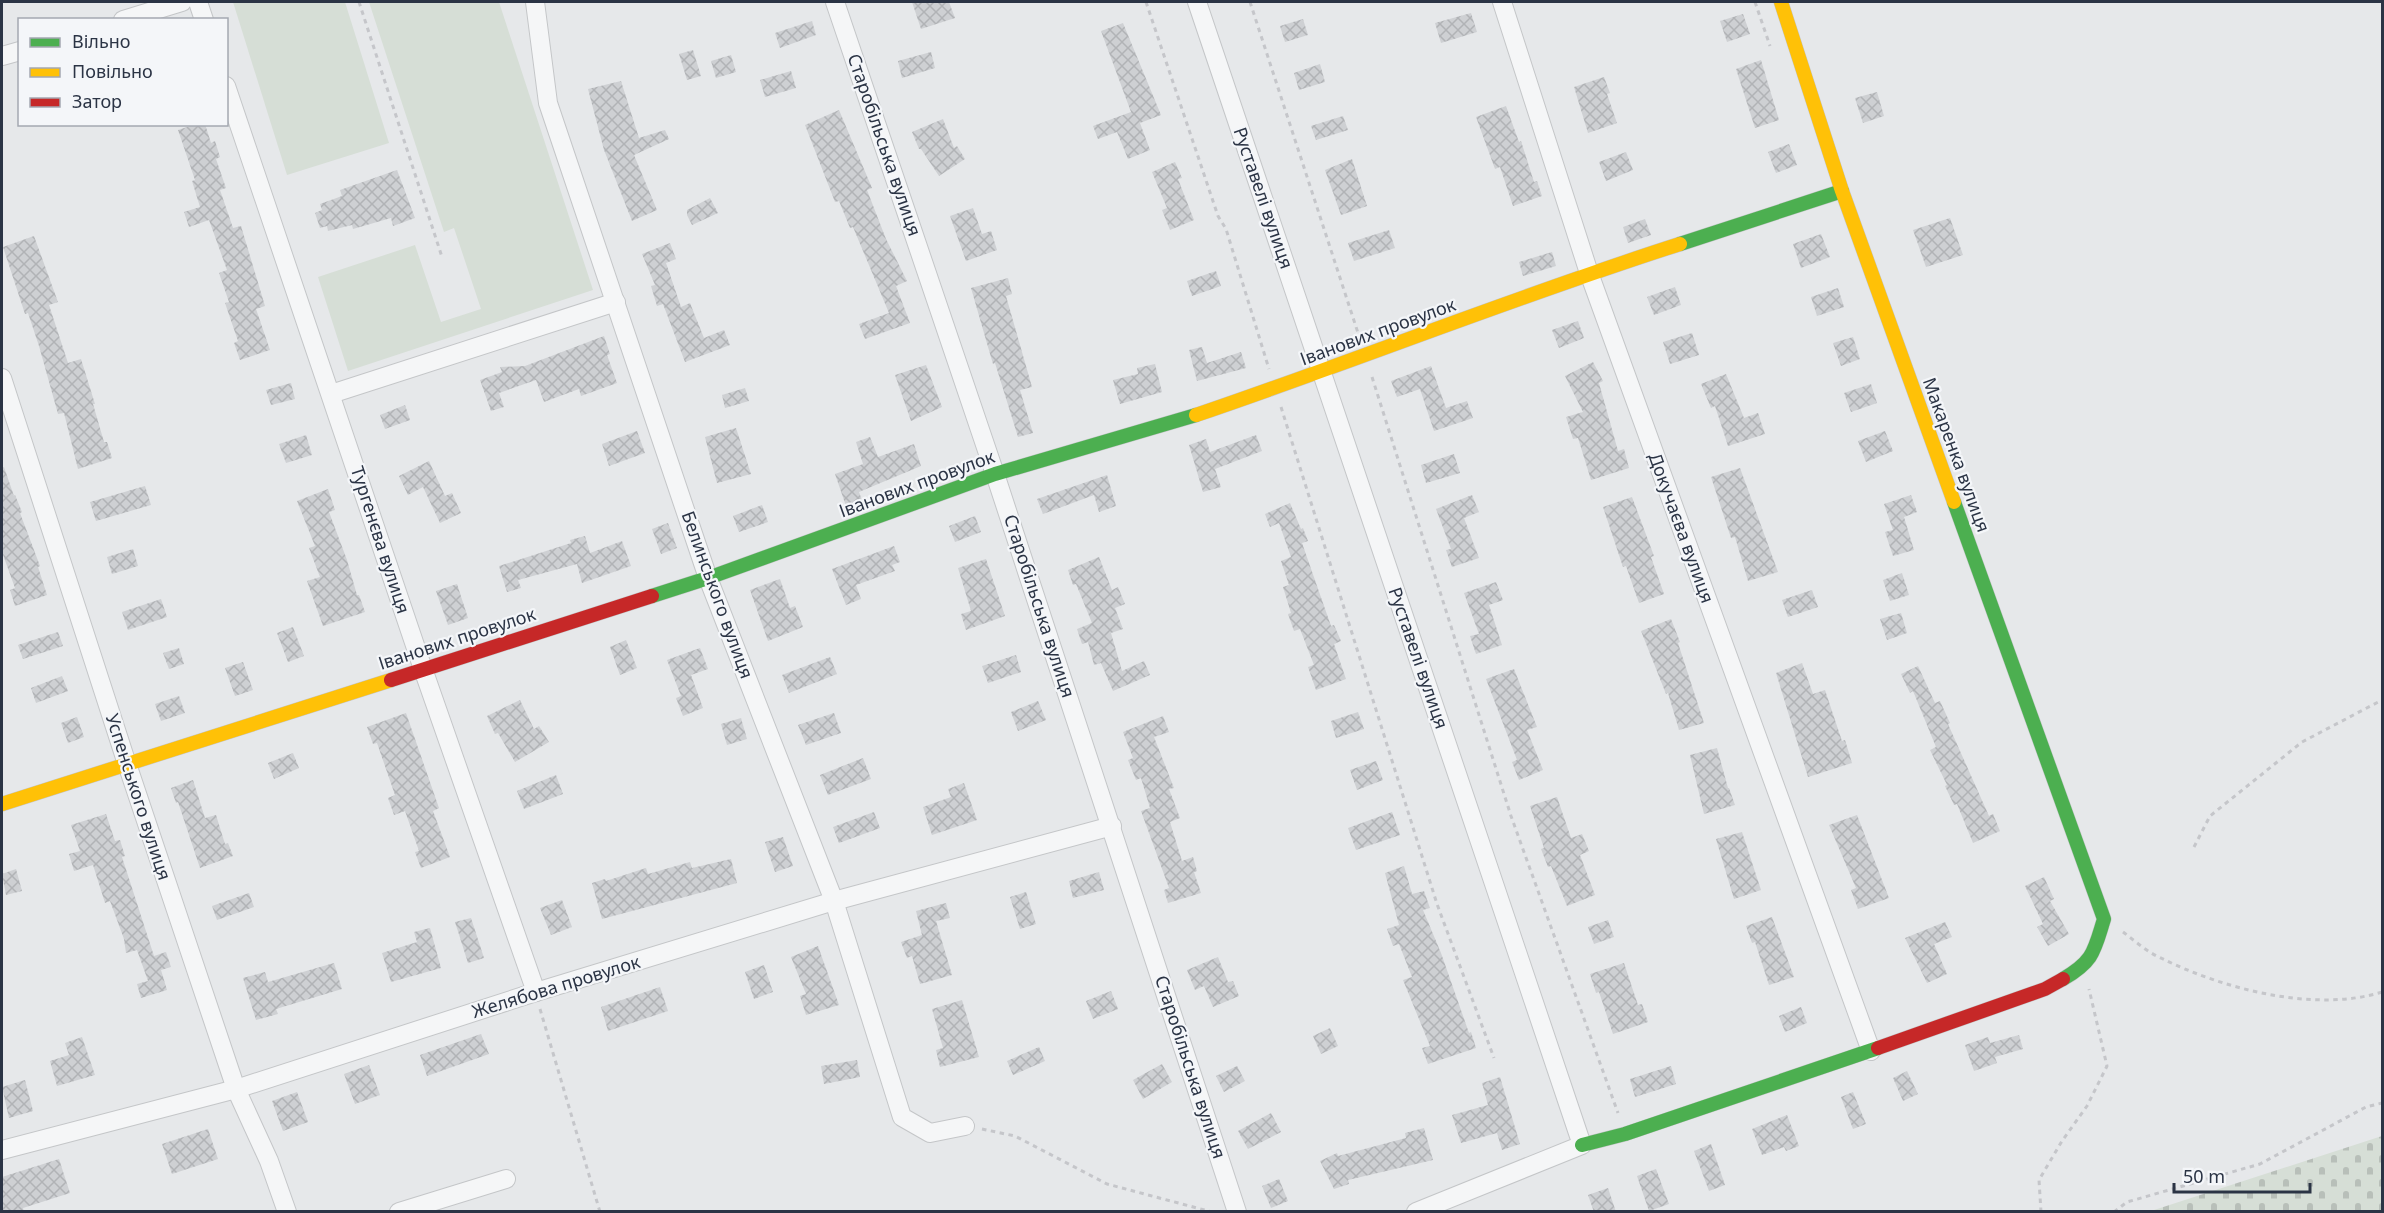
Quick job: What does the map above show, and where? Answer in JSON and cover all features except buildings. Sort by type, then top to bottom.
[{"type":"street","points":[[130,18],[182,2]]},
{"type":"street","points":[[198,2],[203,18]]},
{"type":"street","name":"Белинського вулиця","points":[[535,2],[548,103],[708,578],[834,901],[902,1117],[930,1133],[965,1126]]},
{"type":"street","name":"Старобільська вулиця","points":[[835,2],[995,474],[1238,1212]]},
{"type":"street","name":"Руставелі вулиця","points":[[1197,2],[1582,1145]]},
{"type":"street","name":"Докучаєва вулиця","points":[[1502,2],[1589,273],[1871,1051]]},
{"type":"street","name":"Макаренка вулиця","points":[[1781,2],[1842,191],[2104,919]]},
{"type":"street","points":[[2,56],[18,52]]},
{"type":"street","name":"Тургенєва вулиця","points":[[228,92],[423,669],[536,992]]},
{"type":"street","name":"Іванових провулок","points":[[2,804],[708,578],[995,474],[1178,421],[1322,372],[1589,273],[1842,191]]},
{"type":"street","points":[[331,394],[616,302]]},
{"type":"street","name":"Успенського вулиця","points":[[2,378],[127,764],[236,1089],[270,1161],[287,1212]]},
{"type":"street","name":"Желябова провулок","points":[[2,1150],[236,1089],[536,992],[834,901],[1112,826]]},
{"type":"street","points":[[1416,1212],[1582,1145],[1625,1134],[1871,1051],[2045,989],[2082,968],[2094,952],[2104,919]]},
{"type":"street","points":[[399,1212],[506,1179]]},
{"type":"path","points":[[359,2],[442,258]]},
{"type":"path","points":[[1146,2],[1218,216],[1226,229],[1437,904],[1494,1058]]},
{"type":"path","points":[[1250,2],[1365,356],[1510,816],[1625,1134]]},
{"type":"path","points":[[2194,847],[2210,816],[2302,742],[2382,700]]},
{"type":"path","points":[[2104,919],[2159,957],[2224,985],[2297,1000],[2366,997],[2382,992]]},
{"type":"path","points":[[2041,1212],[2039,1180],[2062,1141],[2087,1106],[2107,1066],[2082,968]]},
{"type":"path","points":[[536,992],[600,1212]]},
{"type":"path","points":[[2114,1212],[2127,1202],[2260,1164],[2366,1107],[2382,1103]]},
{"type":"path","points":[[965,1126],[1015,1136],[1107,1184],[1212,1212]]},
{"type":"green space","points":[[233,2],[345,2],[389,143],[287,175]]},
{"type":"green space","points":[[369,2],[499,2],[593,290],[348,371],[318,277],[415,245],[441,322],[481,309],[454,228],[444,232]]},
{"type":"green space","points":[[2382,1136],[2382,1211],[2151,1211]]},
{"type":"traffic: fast","points":[[1680,244],[1842,191]]},
{"type":"traffic: fast","points":[[652,596],[708,578],[995,474],[1196,415]]},
{"type":"traffic: fast","points":[[1954,502],[2104,919],[2098,939],[2087,961],[2063,979]]},
{"type":"traffic: fast","points":[[1582,1145],[1625,1134],[1878,1048]]},
{"type":"traffic: slow","points":[[1781,2],[1842,191],[1954,502]]},
{"type":"traffic: slow","points":[[1196,415],[1558,285],[1680,244]]},
{"type":"traffic: slow","points":[[2,804],[391,680]]},
{"type":"traffic: jam","points":[[391,680],[652,596]]},
{"type":"traffic: jam","points":[[1878,1048],[2045,989],[2063,979]]}]
